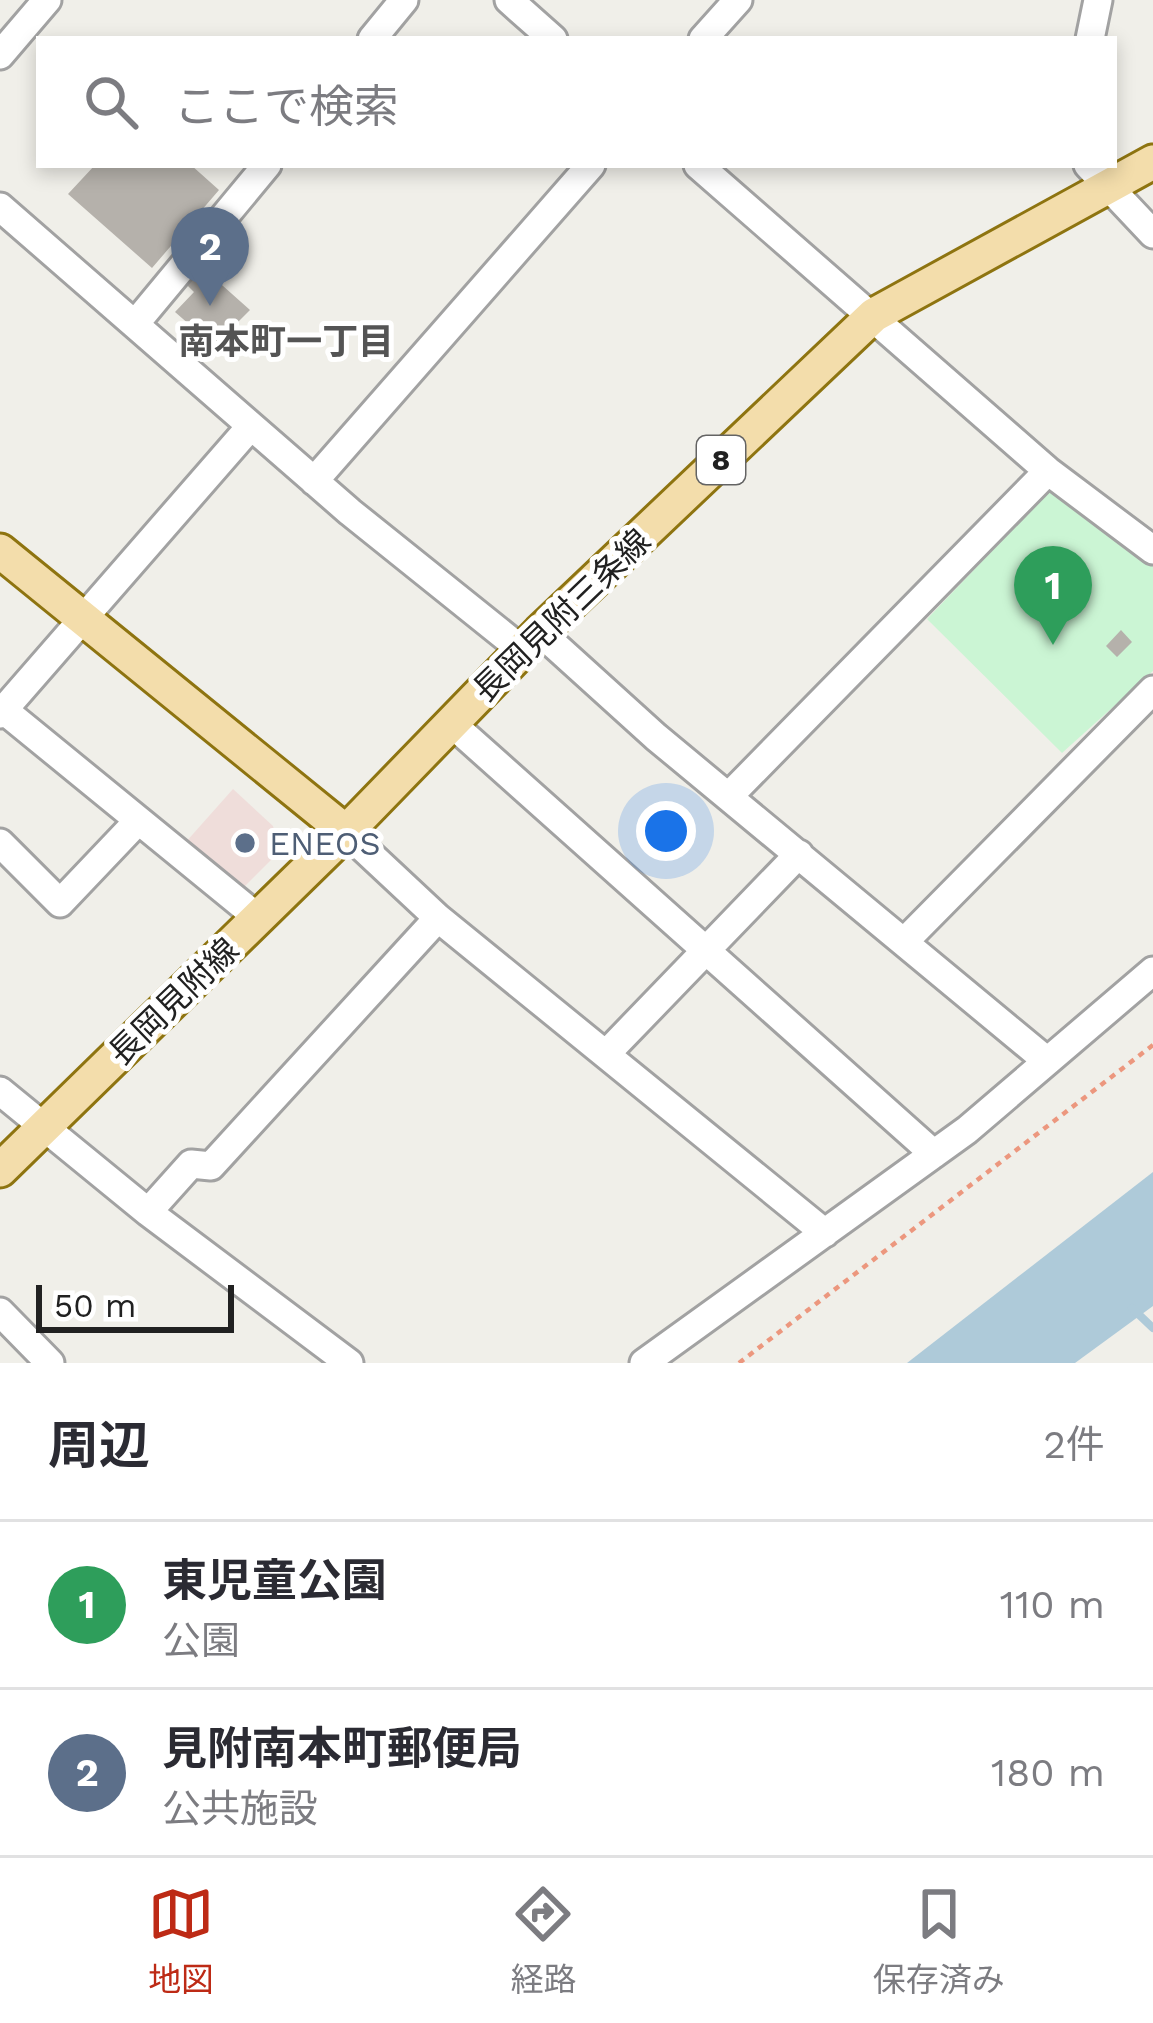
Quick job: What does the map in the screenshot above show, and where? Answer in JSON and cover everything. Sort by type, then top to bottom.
[{"type":"main road","name":"長岡見附三条線","points":[[346,832],[531,641],[874,315],[1097,176],[1153,162]]},
{"type":"main road","points":[[0,551],[346,832]]},
{"type":"main road","name":"長岡見附線","points":[[0,1170],[346,832]]},
{"type":"street","points":[[0,55],[46,0]]},
{"type":"street","points":[[374,36],[404,0]]},
{"type":"street","points":[[509,0],[550,36]]},
{"type":"street","points":[[706,36],[738,0]]},
{"type":"street","points":[[1091,36],[1098,0]]},
{"type":"street","points":[[135,325],[265,168]]},
{"type":"street","points":[[314,481],[588,168]]},
{"type":"street","points":[[702,168],[1048,471],[1153,550]]},
{"type":"street","points":[[1097,176],[1153,234]]},
{"type":"street","points":[[0,207],[314,481],[531,641],[729,796],[1047,1061]]},
{"type":"street","points":[[250,427],[1,710],[257,917]]},
{"type":"street","points":[[729,796],[1048,471]]},
{"type":"street","points":[[904,942],[1153,690]]},
{"type":"street","points":[[451,724],[934,1154]]},
{"type":"street","points":[[0,843],[60,903],[137,822]]},
{"type":"street","points":[[346,832],[438,918],[826,1233]]},
{"type":"street","points":[[607,1053],[799,854]]},
{"type":"street","points":[[148,1212],[191,1164],[211,1166],[438,918]]},
{"type":"street","points":[[644,1363],[934,1154],[1153,970]]},
{"type":"street","points":[[0,1091],[148,1212],[349,1363]]},
{"type":"street","points":[[0,1312],[50,1363]]},
{"type":"path","points":[[739,1363],[1153,1045]]},
{"type":"shaded area","points":[[233,789],[273,826],[280,851],[240,891],[185,843]]},
{"type":"green space","points":[[1050,490],[1060,490],[1153,566],[1153,671],[1062,753],[927,619]]},
{"type":"water","points":[[1153,1172],[1153,1306],[1075,1363],[907,1363]]},
{"type":"building","points":[[92,168],[194,168],[219,190],[152,268],[68,194]]},
{"type":"building","points":[[195,261],[250,310],[214,346],[175,312],[194,292],[181,279]]},
{"type":"building","points":[[1121,630],[1132,642],[1117,657],[1106,646]]},
{"type":"waterway","points":[[1132,1308],[1153,1328]]},
{"type":"place","name":"見附南本町郵便局","points":[[210,306]]},
{"type":"place","name":"東児童公園","points":[[1053,645]]},
{"type":"place","name":"ENEOS","points":[[245,843]]},
{"type":"district","name":"南本町一丁目","points":[[286,341]]}]
